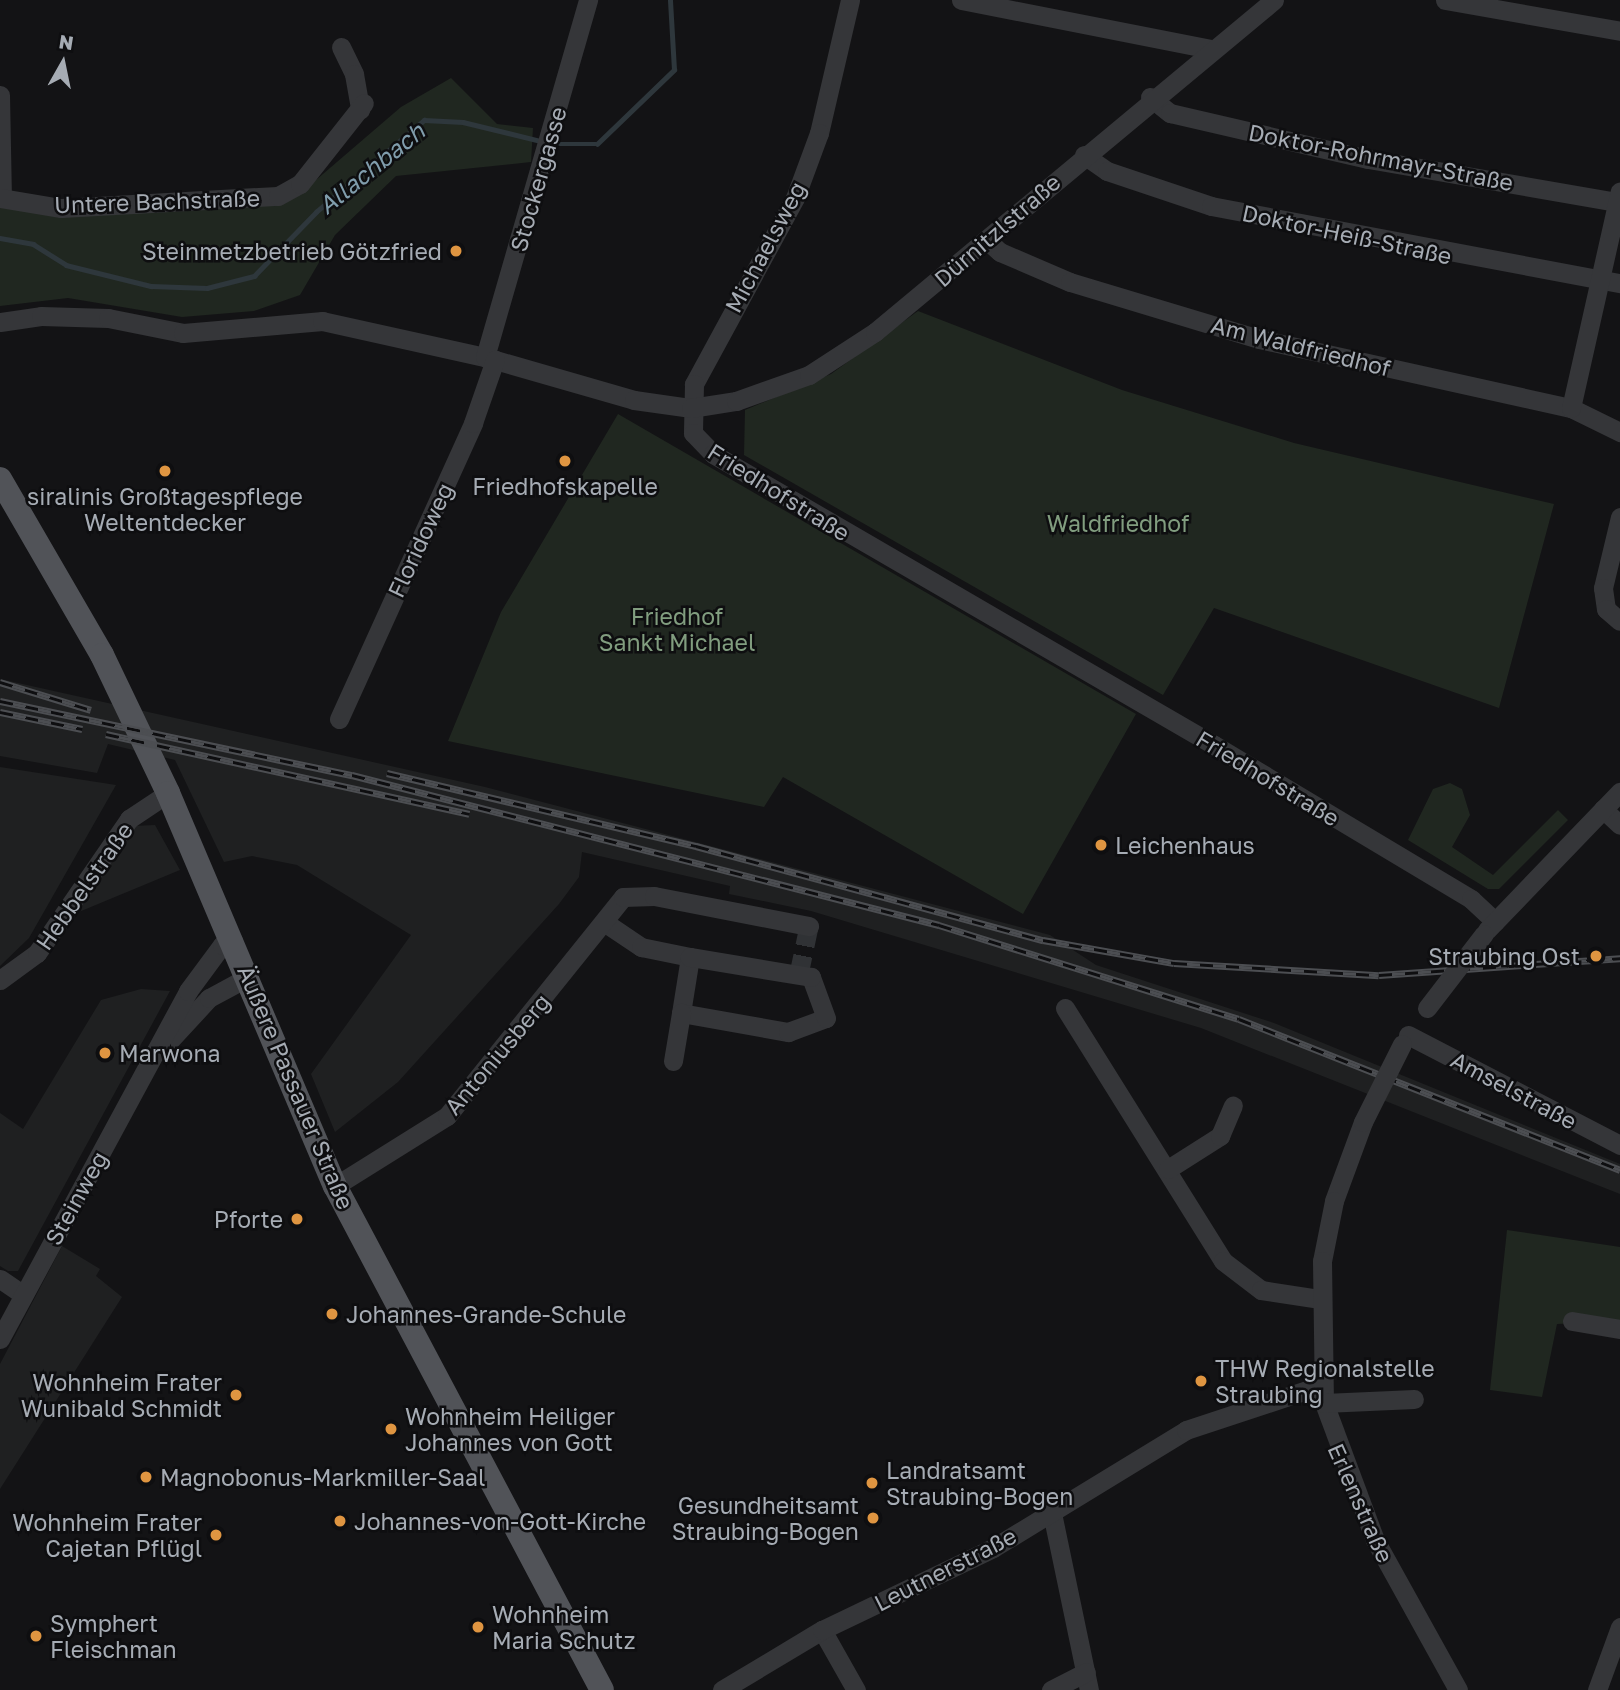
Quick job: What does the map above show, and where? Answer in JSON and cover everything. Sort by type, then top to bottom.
[{"type":"main road","name":"Äußere Passauer Straße","points":[[0,480],[102,655],[168,793],[335,1186],[602,1690]]},
{"type":"street","name":"Stockergasse","points":[[490,358],[587,0]]},
{"type":"street","name":"Michaelsweg","points":[[691,408],[709,351],[795,198],[818,133],[850,0]]},
{"type":"street","points":[[961,0],[1212,50]]},
{"type":"street","name":"Dürnitzlstraße","points":[[691,408],[771,390],[833,362],[988,241],[1150,97],[1274,0]]},
{"type":"street","points":[[1445,0],[1620,31]]},
{"type":"street","name":"Untere Bachstraße","points":[[1,198],[61,208],[278,195],[300,184],[362,106],[354,74],[341,47]]},
{"type":"street","points":[[0,95],[1,198]]},
{"type":"street","name":"Doktor-Rohrmayr-Straße","points":[[1150,97],[1170,113],[1368,159],[1619,195]]},
{"type":"street","name":"Doktor-Heiß-Straße","points":[[1084,155],[1107,171],[1211,206],[1620,283]]},
{"type":"street","points":[[1571,408],[1619,195]]},
{"type":"street","name":"Am Waldfriedhof","points":[[988,241],[1000,252],[1070,282],[1259,339],[1571,408],[1620,432]]},
{"type":"street","points":[[0,322],[41,316],[108,318],[183,333],[304,319],[490,358],[634,400],[691,408]]},
{"type":"street","name":"Floridoweg","points":[[339,719],[473,424],[490,358]]},
{"type":"street","name":"Friedhofstraße","points":[[691,408],[693,433],[713,454],[1471,899],[1489,927]]},
{"type":"street","points":[[1620,517],[1603,588],[1606,609],[1620,621]]},
{"type":"street","points":[[1405,1040],[1489,927],[1620,792]]},
{"type":"street","name":"Hebbelstraße","points":[[0,980],[37,953],[129,819],[168,793]]},
{"type":"street","points":[[1603,810],[1620,825]]},
{"type":"street","name":"Antoniusberg","points":[[335,1186],[447,1116],[623,897],[633,895],[809,926]]},
{"type":"street","points":[[604,922],[641,947],[811,977],[826,1018],[788,1032],[681,1013]]},
{"type":"street","name":"Steinweg","points":[[0,1339],[22,1294],[202,970],[233,941]]},
{"type":"street","points":[[673,1061],[690,957]]},
{"type":"street","name":"Steinweg","points":[[153,1057],[209,998],[248,977]]},
{"type":"street","points":[[1065,1007],[1239,1278],[1282,1296],[1320,1299]]},
{"type":"street","name":"Erlenstraße","points":[[1405,1040],[1363,1122],[1326,1230],[1320,1299],[1323,1394],[1342,1467],[1375,1540],[1458,1690]]},
{"type":"street","name":"Amselstraße","points":[[1405,1040],[1620,1145]]},
{"type":"street","points":[[1168,1169],[1220,1136],[1233,1106]]},
{"type":"street","points":[[0,1279],[22,1294]]},
{"type":"street","points":[[1572,1321],[1620,1329]]},
{"type":"street","name":"Leutnerstraße","points":[[722,1690],[822,1630],[1052,1513],[1209,1419],[1323,1394],[1414,1399]]},
{"type":"street","points":[[1051,1690],[1087,1681],[1052,1513]]},
{"type":"street","points":[[1597,1690],[1620,1627]]},
{"type":"street","points":[[822,1630],[856,1690]]},
{"type":"shaded area","points":[[0,679],[485,787],[1050,935],[1096,965],[1274,1023],[1620,1164],[1620,1194],[1201,1028],[811,911],[729,894],[730,886],[582,852],[579,877],[559,904],[398,1082],[335,1132],[311,1074],[411,935],[297,865],[252,856],[224,862],[175,760],[108,744],[97,773],[0,756]]},
{"type":"shaded area","points":[[0,767],[116,785],[29,938],[0,966]]},
{"type":"shaded area","points":[[155,825],[180,870],[74,914],[133,826]]},
{"type":"shaded area","points":[[141,989],[170,991],[18,1271],[8,1271],[0,1266],[0,1113],[23,1129],[101,1000]]},
{"type":"shaded area","points":[[62,1246],[100,1269],[96,1276],[122,1297],[0,1489],[0,1364]]},
{"type":"green space","points":[[451,78],[497,124],[533,128],[531,162],[396,176],[335,235],[300,295],[254,311],[182,317],[68,298],[0,306],[0,204],[302,192],[401,107]]},
{"type":"green space","name":"Waldfriedhof","points":[[918,311],[1122,390],[1294,443],[1554,504],[1499,708],[1214,608],[1163,695],[744,455],[745,410],[831,374]]},
{"type":"green space","name":"Friedhof Sankt Michael","points":[[618,414],[1136,714],[1023,914],[783,777],[764,807],[448,741],[501,612]]},
{"type":"green space","points":[[1450,783],[1462,789],[1470,815],[1452,847],[1493,875],[1558,810],[1568,820],[1499,889],[1488,889],[1408,840],[1433,789]]},
{"type":"green space","points":[[1507,1230],[1620,1247],[1620,1321],[1557,1324],[1542,1397],[1490,1390]]},
{"type":"waterway","name":"Allachbach","points":[[553,144],[597,144],[674,70],[670,0]]},
{"type":"waterway","name":"Allachbach","points":[[0,238],[33,244],[66,265],[151,286],[207,288],[254,276],[316,212],[424,120],[463,122],[541,141]]},
{"type":"tunnel","points":[[799,974],[809,926]]},
{"type":"railway","points":[[0,682],[91,710]]},
{"type":"railway","points":[[0,701],[352,775],[939,925],[1239,1019],[1620,1170]]},
{"type":"railway","points":[[0,712],[82,729]]},
{"type":"railway","points":[[106,734],[469,814]]},
{"type":"railway","points":[[387,773],[696,846],[1043,940],[1174,963],[1379,975],[1620,958]]},
{"type":"place","name":"Steinmetzbetrieb Götzfried","points":[[456,251]]},
{"type":"place","name":"Friedhofskapelle","points":[[565,461]]},
{"type":"place","name":"siralinis Großtagespflege Weltentdecker","points":[[165,471]]},
{"type":"place","name":"Leichenhaus","points":[[1101,845]]},
{"type":"place","name":"Straubing Ost","points":[[1596,956]]},
{"type":"place","name":"Marwona","points":[[105,1053]]},
{"type":"place","name":"Pforte","points":[[297,1219]]},
{"type":"place","name":"Johannes-Grande-Schule","points":[[332,1314]]},
{"type":"place","name":"THW Regionalstelle Straubing","points":[[1201,1381]]},
{"type":"place","name":"Wohnheim Frater Wunibald Schmidt","points":[[236,1395]]},
{"type":"place","name":"Wohnheim Heiliger Johannes von Gott","points":[[391,1429]]},
{"type":"place","name":"Magnobonus-Markmiller-Saal","points":[[146,1477]]},
{"type":"place","name":"Landratsamt Straubing-Bogen","points":[[872,1483]]},
{"type":"place","name":"Gesundheitsamt Straubing-Bogen","points":[[873,1518]]},
{"type":"place","name":"Johannes-von-Gott-Kirche","points":[[340,1521]]},
{"type":"place","name":"Wohnheim Frater Cajetan Pflügl","points":[[216,1535]]},
{"type":"place","name":"Wohnheim Maria Schutz","points":[[478,1627]]},
{"type":"place","name":"Symphert Fleischman","points":[[36,1636]]}]
